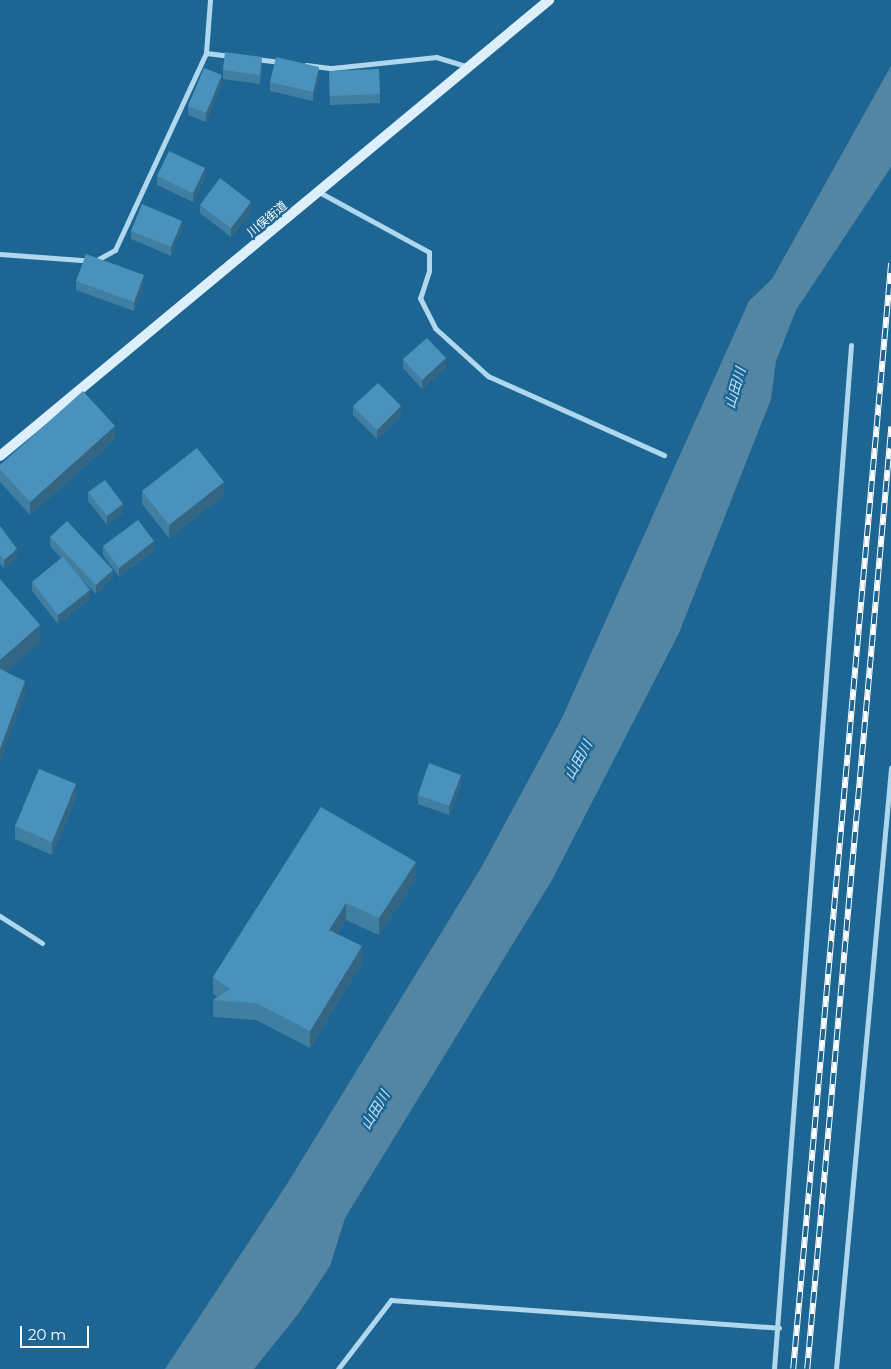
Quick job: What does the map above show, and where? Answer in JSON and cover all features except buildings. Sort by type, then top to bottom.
[{"type":"main road","name":"川俣街道","points":[[0,456],[549,0]]},
{"type":"street","points":[[0,254],[95,262],[114,250],[206,53],[210,0]]},
{"type":"street","points":[[206,53],[235,57]]},
{"type":"street","points":[[245,58],[332,68],[436,57],[469,68]]},
{"type":"street","points":[[319,192],[428,252],[429,270],[420,298],[435,328],[488,376],[664,455]]},
{"type":"street","points":[[774,1369],[851,345]]},
{"type":"street","points":[[836,1369],[889,817],[891,768]]},
{"type":"street","points":[[0,916],[42,943]]},
{"type":"street","points":[[338,1369],[391,1300],[778,1328]]},
{"type":"water","name":"山田川","points":[[891,66],[891,167],[796,310],[776,361],[771,399],[679,633],[552,880],[345,1218],[330,1266],[299,1313],[254,1369],[165,1369],[287,1184],[481,868],[562,718],[749,301],[772,279]]},
{"type":"railway","points":[[793,1369],[891,263]]},
{"type":"railway","points":[[807,1369],[891,427]]}]
